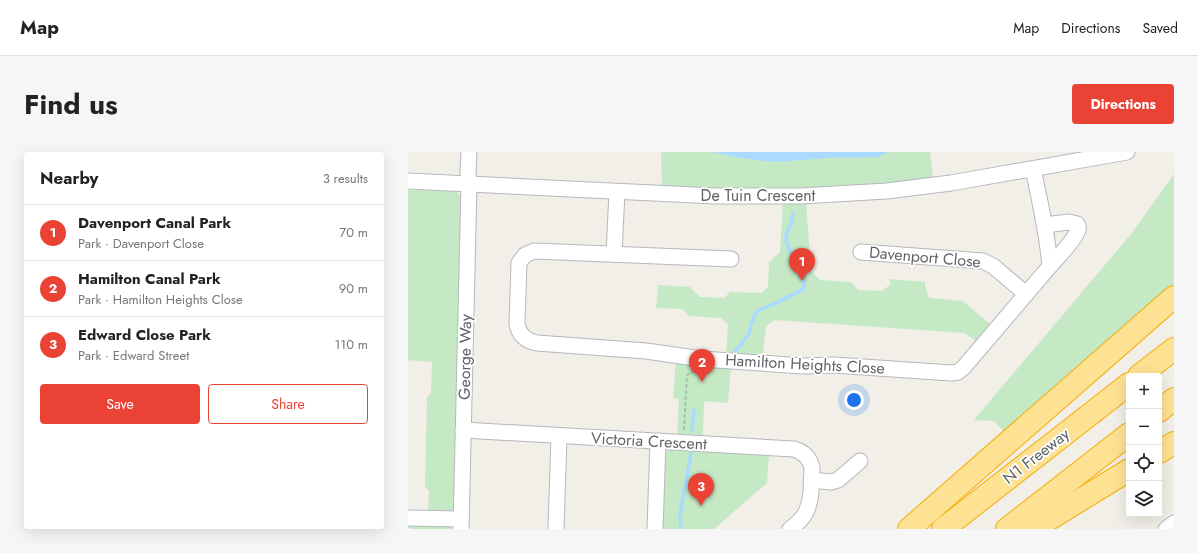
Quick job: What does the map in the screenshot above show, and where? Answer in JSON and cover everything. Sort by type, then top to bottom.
[{"type":"highway","points":[[909,529],[1174,298]]},
{"type":"highway","points":[[1143,373],[1174,349]]},
{"type":"highway","name":"N1 Freeway","points":[[943,529],[1126,386]]},
{"type":"highway","points":[[1162,409],[1174,399]]},
{"type":"highway","points":[[1007,529],[1126,436]]},
{"type":"highway","points":[[1162,450],[1174,443]]},
{"type":"highway","points":[[1033,529],[1126,472]]},
{"type":"street","name":"George Way","points":[[461,524],[469,152]]},
{"type":"street","name":"De Tuin Crescent","points":[[408,181],[715,196],[800,196],[919,187],[1032,169],[1105,154],[1127,152]]},
{"type":"street","points":[[1032,169],[1045,225],[1050,266]]},
{"type":"street","points":[[614,254],[617,192]]},
{"type":"street","name":"Hamilton Heights Close","points":[[731,259],[534,250],[525,255],[520,263],[518,274],[516,324],[521,336],[537,343],[662,352],[716,360],[804,366],[834,365],[954,373],[958,372],[964,367],[1050,266],[1078,230],[1077,224],[1069,222],[1045,225]]},
{"type":"street","name":"Davenport Close","points":[[861,252],[983,261],[993,266],[1026,294]]},
{"type":"street","name":"Victoria Crescent","points":[[463,430],[798,450],[806,455],[812,468],[809,506],[803,518],[790,529]]},
{"type":"street","points":[[556,529],[559,436]]},
{"type":"street","points":[[655,529],[658,441]]},
{"type":"street","points":[[811,480],[830,482],[838,480],[860,461]]},
{"type":"street","points":[[408,518],[461,524]]},
{"type":"street","points":[[1166,529],[1174,523]]},
{"type":"path","points":[[684,443],[687,375],[716,360]]},
{"type":"green space","points":[[661,152],[930,152],[933,179],[859,186],[787,190],[662,188]]},
{"type":"green space","points":[[1174,174],[1174,284],[1004,432],[994,421],[974,420],[1131,234]]},
{"type":"green space","points":[[408,190],[455,191],[462,198],[454,509],[452,512],[428,514],[429,491],[425,486],[427,397],[431,393],[432,362],[408,360]]},
{"type":"green space","points":[[783,202],[806,202],[811,271],[820,280],[851,282],[858,290],[882,291],[890,285],[890,279],[925,282],[925,287],[929,298],[963,301],[990,324],[976,341],[965,333],[775,320],[766,326],[763,353],[755,356],[726,356],[728,325],[722,318],[688,316],[683,309],[656,308],[658,285],[690,287],[700,297],[724,298],[730,292],[761,293],[768,287],[769,262],[780,252]]},
{"type":"green space","points":[[676,359],[731,366],[728,403],[704,401],[703,435],[677,434],[679,399],[673,398]]},
{"type":"green space","points":[[669,449],[769,453],[767,483],[714,529],[660,529],[663,456]]},
{"type":"green space","points":[[408,523],[445,524],[452,529],[408,529]]},
{"type":"water","points":[[713,152],[887,152],[886,154],[876,157],[828,158],[776,162],[739,158]]},
{"type":"waterway","points":[[733,354],[749,334],[751,324],[757,311],[804,289],[804,277],[795,262],[786,241],[786,235],[792,221],[793,213]]},
{"type":"waterway","points":[[692,431],[694,410]]},
{"type":"waterway","points":[[681,529],[680,515],[691,453]]},
{"type":"place","name":"Davenport Canal Park","points":[[802,281]]},
{"type":"place","name":"Hamilton Canal Park","points":[[702,382]]},
{"type":"place","name":"Edward Close Park","points":[[701,506]]}]
